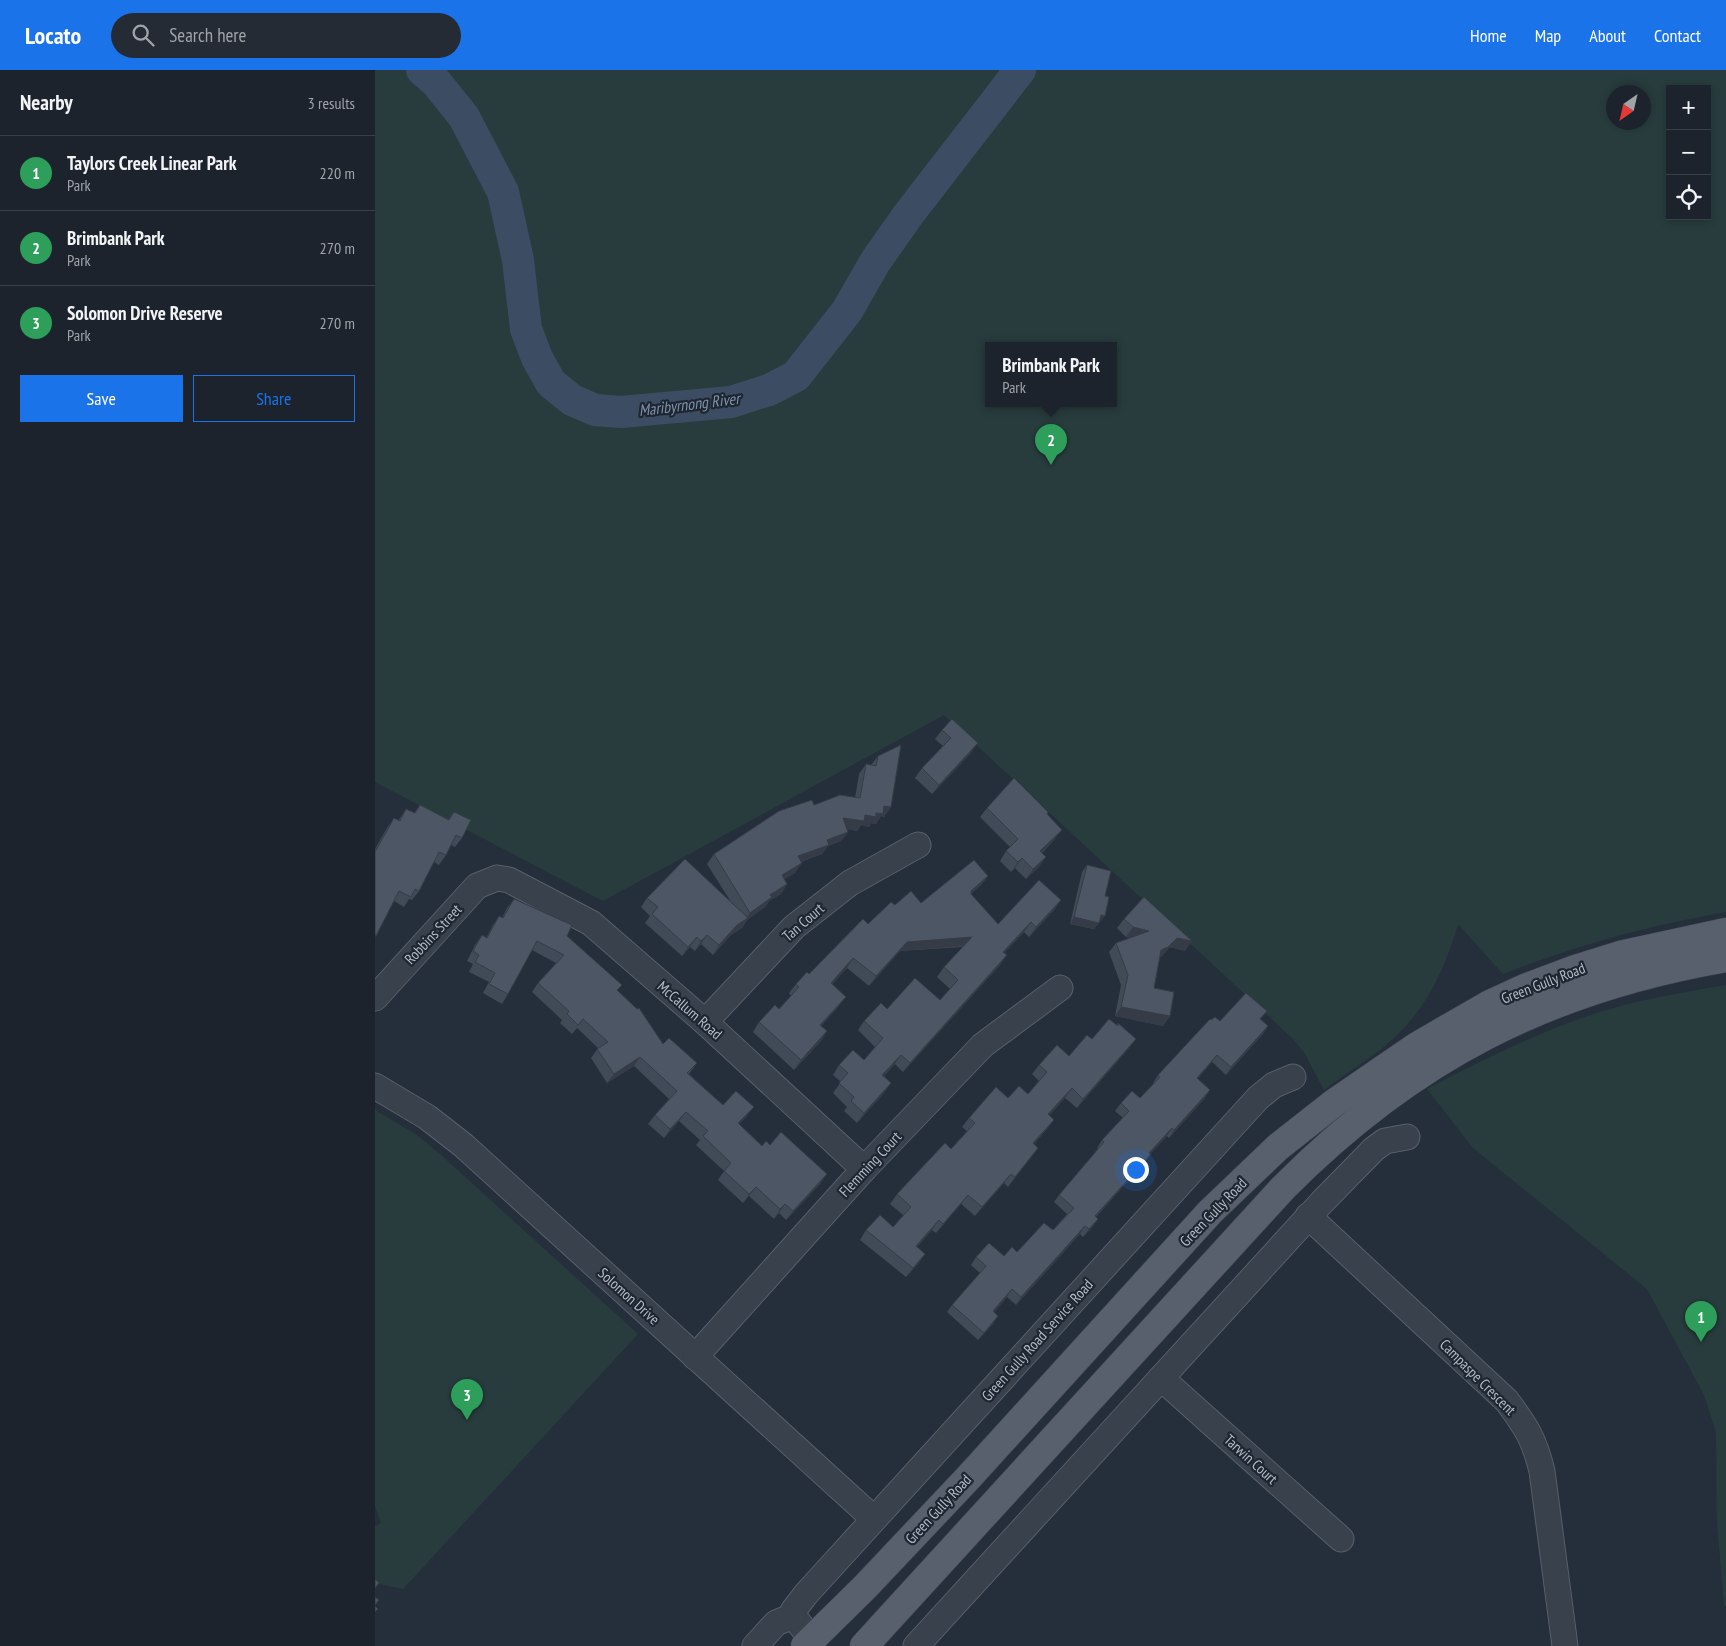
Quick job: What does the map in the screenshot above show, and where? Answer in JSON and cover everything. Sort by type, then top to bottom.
[{"type":"main road","name":"Green Gully Road","points":[[812,1644],[968,1478],[1210,1212],[1278,1148],[1334,1103],[1417,1046],[1488,1005],[1527,987],[1620,955],[1726,932]]},
{"type":"main road","name":"Green Gully Road","points":[[864,1646],[1283,1188],[1322,1148],[1356,1119],[1430,1066],[1482,1036],[1536,1011],[1656,972],[1726,958]]},
{"type":"street","name":"Tan Court","points":[[705,1022],[794,926],[849,883],[918,845]]},
{"type":"street","name":"McCallum Road","points":[[497,878],[509,880],[530,889],[591,923],[705,1022],[865,1169]]},
{"type":"street","name":"Robbins Street","points":[[375,998],[477,886],[497,878]]},
{"type":"street","name":"Flemming Court","points":[[695,1357],[865,1169],[983,1045],[1060,988]]},
{"type":"street","name":"Green Gully Road Service Road","points":[[793,1616],[793,1611],[806,1594],[1258,1098],[1274,1085],[1293,1076]]},
{"type":"street","name":"Solomon Drive","points":[[375,1086],[427,1116],[463,1145],[874,1519]]},
{"type":"street","points":[[916,1646],[1308,1216],[1374,1149],[1385,1141],[1407,1137]]},
{"type":"street","name":"Campaspe Crescent","points":[[1308,1216],[1507,1401],[1524,1424],[1535,1444],[1542,1471],[1565,1646]]},
{"type":"street","name":"Tarwin Court","points":[[1161,1378],[1341,1539]]},
{"type":"street","points":[[755,1646],[776,1623],[793,1616],[812,1644]]},
{"type":"green space","points":[[375,70],[1726,70],[1726,912],[1613,937],[1503,974],[1458,924],[1448,955],[1434,985],[1407,1025],[1387,1044],[1324,1090],[1304,1052],[1291,1037],[944,715],[603,901],[375,782]]},
{"type":"green space","points":[[1726,985],[1726,1606],[1724,1606],[1717,1521],[1716,1432],[1704,1395],[1647,1289],[1473,1148],[1427,1089],[1498,1053],[1596,1013],[1673,994]]},
{"type":"green space","points":[[375,1110],[417,1135],[441,1155],[638,1334],[403,1589],[375,1583],[375,1526],[381,1523],[375,1506]]},
{"type":"building","points":[[952,719],[978,743],[939,785],[922,768],[951,738],[942,730]]},
{"type":"building","points":[[901,745],[891,807],[884,806],[883,814],[876,813],[876,817],[865,815],[864,821],[843,818],[848,832],[827,840],[829,845],[798,856],[802,863],[782,875],[787,884],[770,895],[772,897],[750,913],[714,854],[779,811],[812,800],[814,805],[840,795],[860,798],[866,764],[876,766],[878,756]]},
{"type":"building","points":[[1014,778],[1048,812],[1047,814],[1062,830],[1040,851],[1046,857],[1033,869],[1022,858],[1018,862],[1006,851],[1018,839],[987,808]]},
{"type":"building","points":[[420,805],[449,820],[454,812],[471,820],[462,838],[456,835],[446,855],[439,852],[419,891],[415,889],[411,897],[399,891],[376,936],[375,852],[394,818],[400,821],[406,809],[415,813]]},
{"type":"building","points":[[685,859],[748,918],[737,925],[719,945],[707,935],[701,941],[697,937],[688,947],[652,914],[658,907],[647,898]]},
{"type":"building","points":[[974,860],[988,876],[971,891],[971,894],[998,924],[1039,880],[1061,900],[1036,927],[1031,922],[1003,952],[1007,955],[910,1063],[901,1055],[882,1075],[891,1083],[864,1113],[851,1101],[854,1097],[839,1083],[848,1073],[839,1065],[853,1050],[864,1060],[883,1038],[864,1021],[881,1003],[887,1009],[915,978],[940,1000],[958,980],[944,967],[972,937],[907,942],[876,976],[853,958],[831,983],[846,997],[820,1025],[827,1031],[801,1060],[759,1022],[775,1005],[779,1009],[799,987],[796,984],[807,972],[809,974],[863,919],[868,924],[891,902],[895,905],[911,891],[921,903]]},
{"type":"building","points":[[1087,865],[1111,871],[1105,896],[1109,897],[1105,916],[1101,915],[1099,923],[1074,917]]},
{"type":"building","points":[[1144,897],[1192,941],[1177,938],[1168,947],[1161,950],[1154,988],[1174,992],[1170,1016],[1121,1007],[1128,975],[1116,943],[1149,931],[1133,927],[1124,919]]},
{"type":"building","points":[[514,899],[572,925],[567,936],[622,985],[617,990],[637,1009],[639,1008],[663,1044],[669,1038],[697,1063],[687,1073],[723,1105],[736,1091],[754,1107],[738,1123],[762,1146],[766,1141],[770,1145],[781,1132],[827,1174],[793,1211],[785,1204],[780,1209],[756,1187],[749,1194],[724,1171],[731,1163],[703,1136],[708,1131],[686,1112],[670,1129],[655,1115],[677,1091],[640,1057],[614,1074],[597,1049],[608,1042],[583,1019],[578,1025],[567,1014],[569,1011],[538,983],[564,955],[537,941],[508,994],[489,984],[495,973],[475,962],[479,955],[473,951],[482,935],[487,938],[499,916],[503,918]]},
{"type":"building","points":[[1246,993],[1267,1011],[1260,1019],[1268,1026],[1231,1067],[1217,1055],[1197,1078],[1210,1090],[1174,1130],[1172,1128],[1149,1153],[1151,1154],[1095,1216],[1098,1219],[1089,1229],[1085,1226],[1021,1297],[1012,1289],[993,1311],[998,1316],[984,1333],[952,1305],[986,1266],[976,1257],[989,1243],[1004,1256],[1012,1247],[1017,1252],[1044,1223],[1053,1230],[1074,1208],[1059,1195],[1104,1142],[1102,1140],[1129,1111],[1121,1103],[1132,1091],[1140,1098],[1160,1077],[1158,1075],[1210,1019],[1215,1017],[1220,1021]]},
{"type":"building","points":[[1109,1019],[1118,1026],[1118,1023],[1136,1039],[1083,1099],[1072,1088],[1048,1114],[1054,1120],[1033,1143],[1038,1148],[1015,1177],[1011,1174],[982,1207],[968,1195],[943,1224],[939,1220],[916,1246],[925,1254],[913,1268],[866,1230],[880,1215],[893,1227],[911,1207],[897,1194],[945,1143],[951,1149],[975,1123],[969,1118],[996,1087],[1008,1098],[1019,1086],[1028,1094],[1047,1072],[1039,1065],[1057,1045],[1069,1056],[1087,1035],[1092,1039]]},
{"type":"building","points":[[375,1579],[379,1583],[375,1588]]},
{"type":"building","points":[[375,1597],[379,1600],[375,1605]]},
{"type":"waterway","name":"Maribyrnong River","points":[[422,70],[436,82],[464,117],[503,192],[518,260],[526,329],[537,358],[551,383],[572,400],[595,410],[621,412],[731,402],[769,390],[796,376],[847,311],[875,262],[908,215],[1020,70]]},
{"type":"place","name":"Brimbank Park","points":[[1051,465]]},
{"type":"place","name":"Taylors Creek Linear Park","points":[[1701,1342]]},
{"type":"place","name":"Solomon Drive Reserve","points":[[467,1420]]}]
